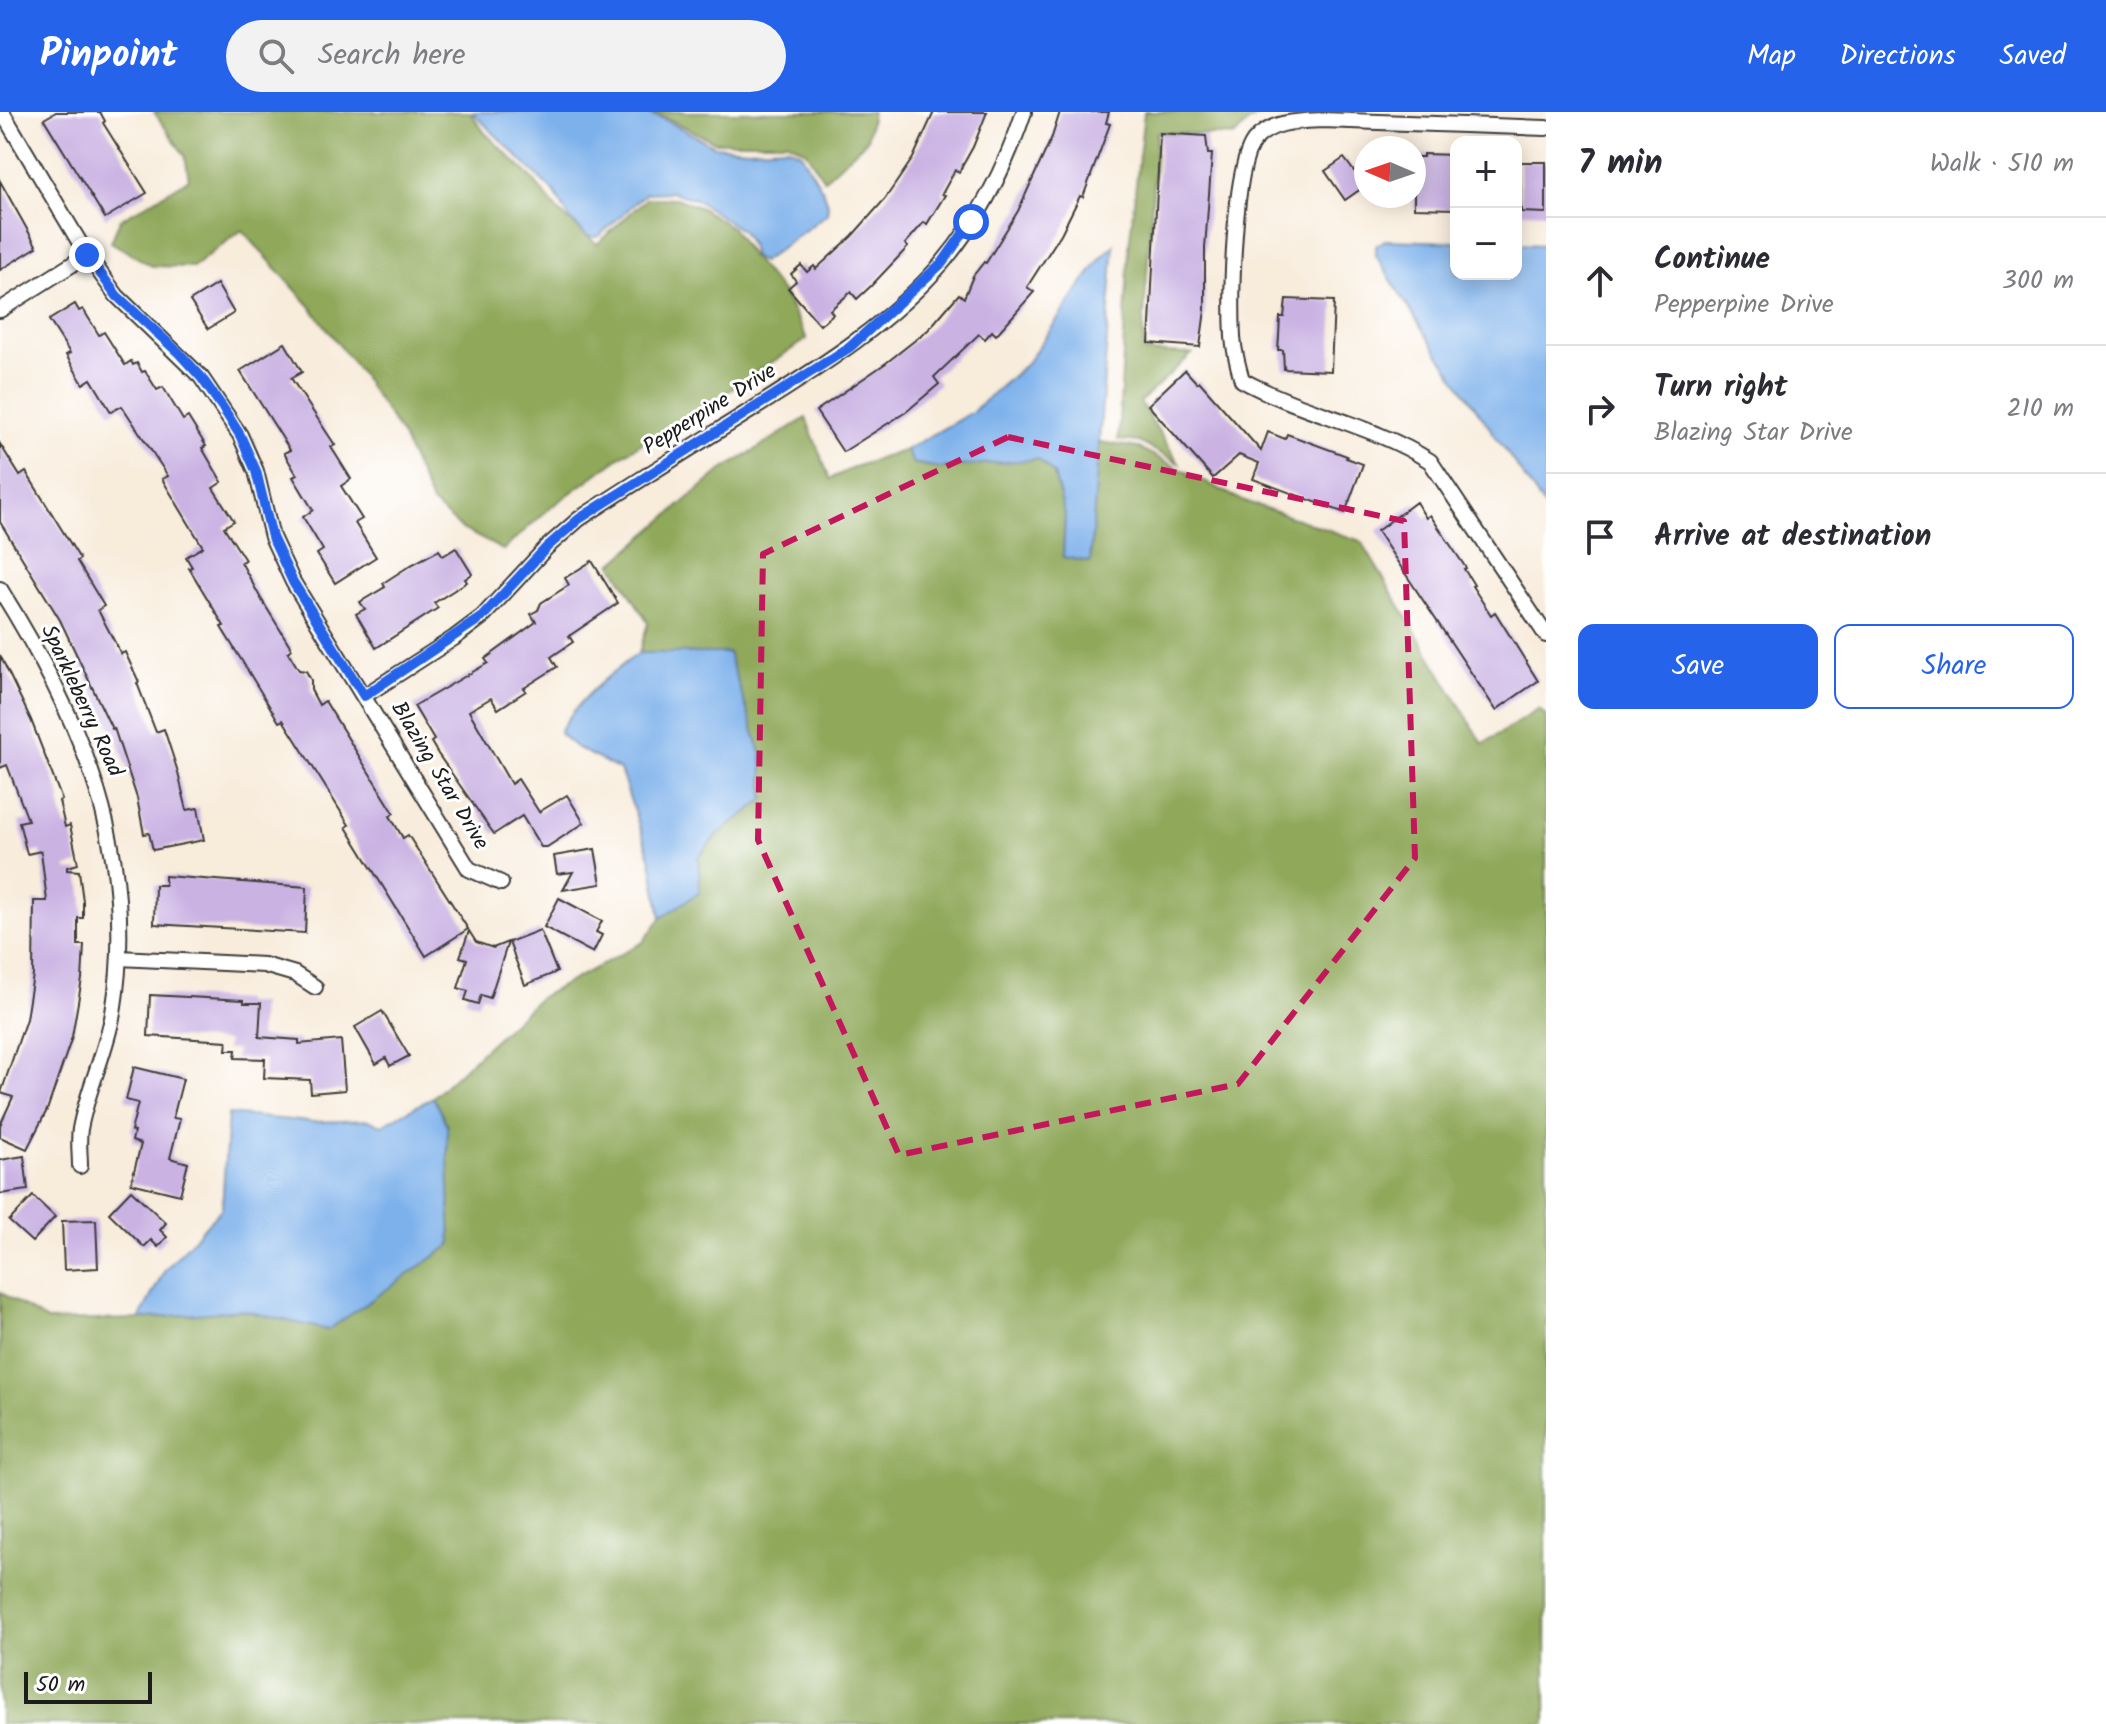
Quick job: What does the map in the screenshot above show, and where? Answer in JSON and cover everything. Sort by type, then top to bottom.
[{"type":"street","name":"Blazing Star Drive","points":[[2,112],[87,255],[117,296],[193,369],[223,408],[240,435],[256,471],[272,537],[293,582],[469,869],[501,883]]},
{"type":"street","name":"Pepperpine Drive","points":[[364,696],[482,617],[547,547],[579,519],[820,367],[877,325],[943,262],[971,222],[997,180],[1024,112]]},
{"type":"street","points":[[1546,128],[1478,119],[1322,120],[1287,122],[1254,140],[1242,171],[1236,230],[1233,341],[1242,380],[1268,394],[1339,418],[1408,447],[1430,461],[1546,635]]},
{"type":"street","points":[[0,310],[87,255]]},
{"type":"street","name":"Sparkleberry Road","points":[[0,589],[54,683],[88,759],[111,836],[117,878],[119,958],[113,1014],[79,1131],[80,1166]]},
{"type":"street","points":[[119,958],[264,965],[295,974],[315,987]]},
{"type":"highlighted area","points":[[1008,437],[1404,521],[1415,858],[1238,1084],[899,1155],[758,840],[763,554]]},
{"type":"green space","points":[[154,112],[470,112],[485,133],[530,176],[560,213],[597,244],[647,198],[676,198],[701,208],[732,228],[751,256],[784,294],[807,339],[723,395],[624,454],[550,508],[503,550],[462,529],[432,503],[401,434],[358,370],[310,306],[242,230],[193,267],[152,266],[111,242],[120,220],[189,179],[185,156]]},
{"type":"green space","points":[[649,112],[872,112],[867,140],[824,180],[806,151],[788,142],[715,142]]},
{"type":"green space","points":[[1144,112],[1265,112],[1247,123],[1235,136],[1157,132],[1143,331],[1145,352],[1192,354],[1140,402],[1179,463],[1139,442],[1118,440],[1129,247]]},
{"type":"green space","points":[[806,418],[830,479],[857,466],[906,450],[913,463],[939,468],[1038,458],[1054,474],[1065,515],[1063,557],[1090,562],[1099,442],[1139,448],[1239,499],[1361,541],[1483,744],[1539,709],[1546,716],[1546,1724],[0,1724],[0,1292],[47,1321],[139,1319],[241,1310],[328,1330],[447,1125],[433,1097],[539,998],[642,943],[661,918],[699,892],[698,857],[717,835],[764,799],[728,653],[639,653],[648,623],[612,564],[718,473]]},
{"type":"water","points":[[472,112],[641,112],[664,119],[714,146],[748,149],[788,147],[801,153],[824,193],[828,204],[827,214],[762,262],[753,257],[742,231],[695,199],[672,192],[646,193],[598,237],[587,236],[570,219],[555,193]]},
{"type":"water","points":[[1385,240],[1450,242],[1450,280],[1522,280],[1522,244],[1546,245],[1546,509],[1431,343],[1376,256],[1376,246]]},
{"type":"water","points":[[1114,245],[1090,562],[1063,557],[1065,515],[1054,474],[1038,459],[939,468],[913,463],[906,450],[972,412],[1027,363],[1100,259]]},
{"type":"water","points":[[639,653],[728,653],[762,756],[764,799],[717,835],[698,857],[700,892],[661,918],[651,860],[620,770],[577,748],[559,733],[594,688]]},
{"type":"water","points":[[433,1097],[447,1125],[451,1245],[328,1330],[241,1310],[139,1319],[165,1270],[222,1208],[228,1114],[312,1122],[368,1120],[382,1125]]},
{"type":"building","points":[[56,112],[100,112],[105,121],[103,123],[147,193],[105,218],[44,119]]},
{"type":"building","points":[[934,112],[987,112],[973,147],[959,172],[955,170],[942,194],[945,195],[927,224],[924,222],[905,244],[908,247],[871,286],[857,299],[851,292],[830,310],[833,314],[820,325],[788,288],[796,281],[791,274],[801,265],[807,272],[814,266],[816,269],[852,236],[885,199],[913,158]]},
{"type":"building","points":[[1060,112],[1109,112],[1106,123],[1110,124],[1083,197],[1080,196],[1061,234],[1027,287],[1034,292],[996,335],[992,331],[985,339],[979,334],[934,377],[939,384],[906,412],[843,452],[816,411],[928,330],[959,294],[964,298],[973,276],[986,263],[1018,211]]},
{"type":"building","points":[[1160,133],[1206,136],[1208,154],[1212,154],[1205,248],[1205,310],[1200,347],[1149,343]]},
{"type":"building","points":[[1426,154],[1450,155],[1450,209],[1414,208],[1426,208]]},
{"type":"building","points":[[1344,158],[1354,171],[1354,194],[1345,200],[1325,171]]},
{"type":"building","points":[[1522,162],[1546,162],[1546,213],[1522,212]]},
{"type":"building","points":[[0,181],[37,247],[0,270]]},
{"type":"building","points":[[217,284],[234,313],[208,329],[190,301]]},
{"type":"building","points":[[1286,299],[1334,301],[1331,371],[1284,369],[1283,350],[1278,350],[1280,317],[1284,317]]},
{"type":"building","points":[[75,304],[79,311],[83,309],[99,335],[104,332],[125,365],[131,361],[133,365],[137,363],[157,390],[163,387],[183,420],[188,417],[206,446],[202,448],[222,482],[213,488],[234,521],[224,527],[245,560],[241,562],[260,597],[292,649],[288,652],[299,670],[306,671],[319,705],[325,701],[394,813],[390,816],[403,838],[408,835],[468,929],[426,956],[346,827],[349,825],[328,791],[283,720],[279,722],[189,568],[192,567],[186,557],[203,547],[162,479],[168,476],[122,406],[111,412],[91,379],[83,384],[66,355],[70,353],[49,320]]},
{"type":"building","points":[[285,343],[302,372],[291,378],[335,445],[331,447],[351,479],[341,486],[362,519],[355,523],[376,557],[335,583],[317,554],[323,550],[303,517],[313,510],[293,477],[297,475],[284,453],[290,450],[240,371]]},
{"type":"building","points":[[1185,370],[1197,383],[1199,381],[1261,451],[1268,432],[1285,439],[1287,434],[1363,464],[1345,513],[1253,479],[1259,463],[1239,455],[1213,478],[1148,405]]},
{"type":"building","points":[[0,444],[20,476],[26,472],[80,559],[77,561],[104,606],[98,610],[121,654],[125,652],[139,682],[156,732],[164,729],[187,810],[198,808],[204,840],[153,850],[149,833],[144,834],[137,798],[114,728],[60,620],[0,522]]},
{"type":"building","points":[[1416,502],[1426,518],[1430,515],[1466,568],[1472,586],[1491,615],[1495,612],[1538,681],[1496,710],[1377,531]]},
{"type":"building","points":[[456,548],[472,574],[465,579],[467,582],[434,603],[438,608],[376,648],[356,614],[365,609],[360,602],[385,587],[383,583],[411,565],[439,550],[443,556]]},
{"type":"building","points":[[592,561],[618,603],[569,636],[573,642],[551,657],[557,667],[524,688],[526,691],[498,709],[491,698],[469,711],[511,784],[518,779],[539,812],[567,795],[584,823],[547,847],[541,847],[522,816],[494,834],[438,754],[431,742],[434,740],[414,706],[488,663],[485,659],[536,622],[531,614],[538,610],[541,603],[569,585],[565,578]]},
{"type":"building","points":[[0,655],[31,720],[62,800],[59,801],[65,827],[70,825],[78,864],[67,867],[67,870],[79,871],[83,901],[83,918],[78,918],[78,945],[84,945],[82,979],[72,1037],[47,1110],[27,1149],[0,1137],[0,1125],[13,1097],[1,1093],[26,1019],[33,975],[34,901],[47,901],[41,851],[27,854],[19,822],[28,820],[7,765],[0,768]]},
{"type":"building","points":[[595,849],[601,884],[563,890],[573,872],[557,874],[554,856]]},
{"type":"building","points":[[165,876],[307,887],[305,933],[154,924],[155,885],[165,885]]},
{"type":"building","points":[[559,898],[602,921],[596,932],[602,935],[593,953],[544,927]]},
{"type":"building","points":[[540,930],[557,972],[525,985],[509,942]]},
{"type":"building","points":[[469,931],[476,942],[493,948],[508,942],[490,998],[481,995],[478,1004],[465,1000],[468,991],[458,988],[467,959],[460,957]]},
{"type":"building","points":[[150,995],[261,1003],[259,1037],[299,1040],[299,1044],[341,1040],[345,1090],[311,1093],[310,1080],[264,1078],[265,1059],[235,1058],[236,1050],[226,1050],[227,1041],[148,1036]]},
{"type":"building","points":[[382,1011],[409,1056],[390,1066],[386,1058],[376,1064],[355,1027]]},
{"type":"building","points":[[134,1067],[183,1079],[173,1118],[180,1119],[170,1158],[188,1163],[180,1195],[131,1183],[141,1144],[132,1141],[134,1132],[131,1131],[138,1103],[126,1100]]},
{"type":"building","points":[[24,1156],[28,1190],[0,1194],[0,1160]]},
{"type":"building","points":[[131,1190],[166,1223],[160,1230],[167,1237],[158,1247],[151,1240],[144,1247],[109,1213]]},
{"type":"building","points":[[33,1196],[55,1217],[32,1242],[9,1221]]},
{"type":"building","points":[[96,1220],[98,1268],[64,1270],[62,1221]]},
{"type":"route","points":[[87,255],[117,296],[201,377],[240,435],[256,471],[272,537],[293,582],[364,696],[482,617],[547,547],[579,519],[850,347],[943,262],[971,222]]}]
